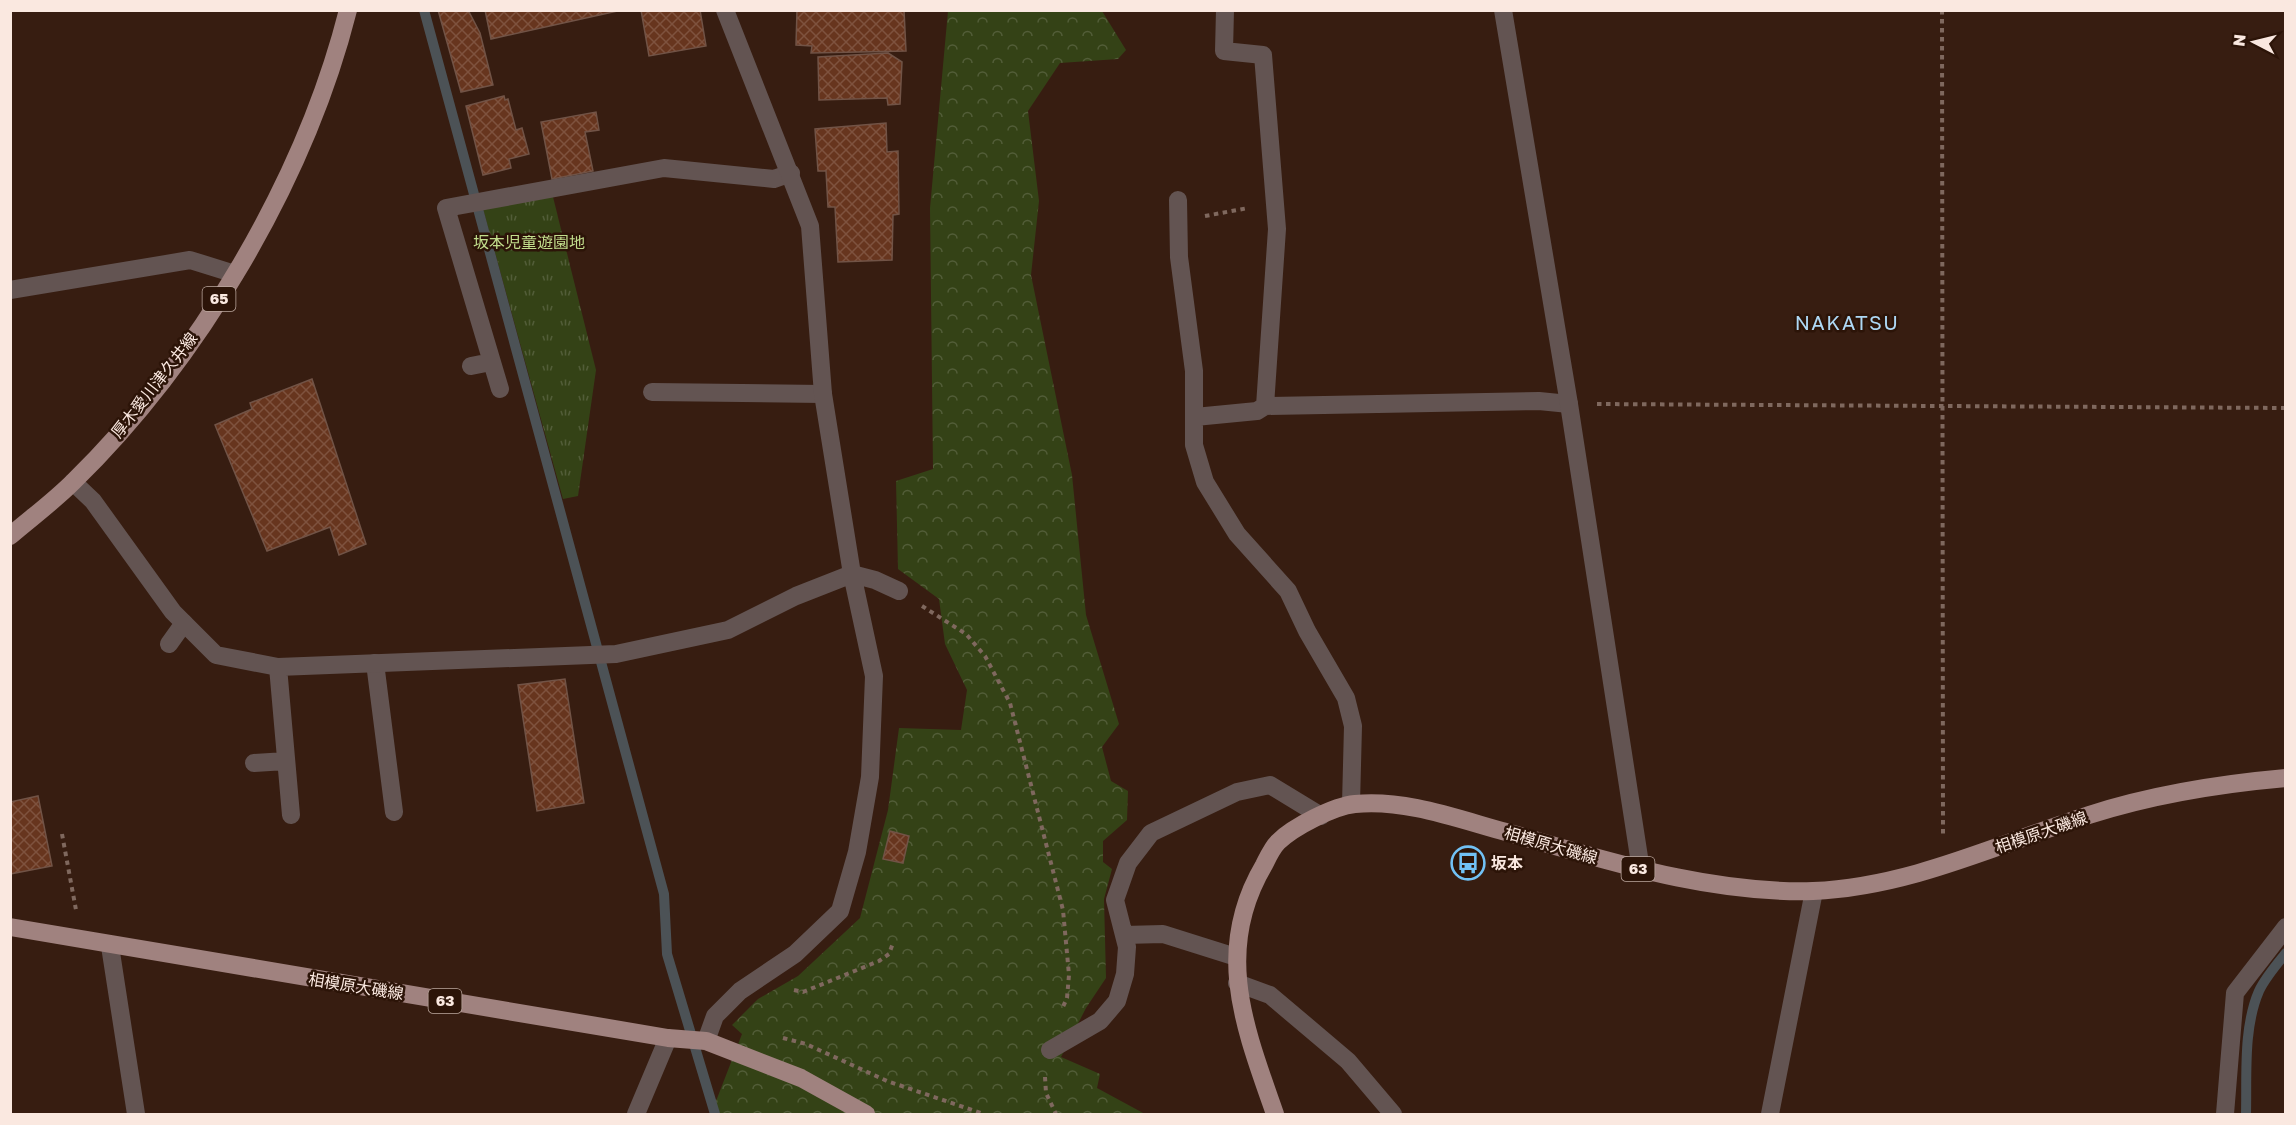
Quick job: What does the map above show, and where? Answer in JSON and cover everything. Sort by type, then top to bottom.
[{"type":"main road","name":"厚木愛川津久井線","points":[[10,536],[73,482],[132,416],[186,348],[235,274],[278,195],[312,124],[348,10]]},
{"type":"main road","name":"相模原大磯線","points":[[1275,1114],[1252,1047],[1237,983],[1236,941],[1252,884],[1277,843],[1321,816],[1351,804],[1426,810],[1641,870],[1722,887],[1814,891],[1885,881],[1943,868],[2090,815],[2163,794],[2224,783],[2286,778]]},
{"type":"main road","name":"相模原大磯線","points":[[10,927],[110,946],[668,1038],[706,1041],[801,1078],[866,1114]]},
{"type":"street","points":[[706,1041],[716,1016],[740,991],[795,954],[840,911],[857,852],[870,777],[874,676],[852,574],[823,394],[810,226],[725,10]]},
{"type":"street","points":[[1225,10],[1222,57],[1263,55],[1275,202],[1275,286],[1265,406]]},
{"type":"street","points":[[1503,10],[1569,404],[1641,870]]},
{"type":"street","points":[[500,389],[446,208],[664,168],[774,179],[791,173]]},
{"type":"street","points":[[1178,200],[1179,257],[1194,371],[1194,445],[1205,482],[1237,534],[1288,591],[1346,698],[1353,726],[1351,804]]},
{"type":"street","points":[[10,290],[190,260],[235,274]]},
{"type":"street","points":[[471,366],[491,362]]},
{"type":"street","points":[[652,392],[823,394]]},
{"type":"street","points":[[1195,417],[1257,411],[1265,406],[1539,401],[1569,404]]},
{"type":"street","points":[[73,482],[93,501],[173,612],[216,655],[278,667],[616,654],[728,630],[796,596],[852,574],[875,580],[899,591]]},
{"type":"street","points":[[169,644],[184,623]]},
{"type":"street","points":[[375,663],[394,812]]},
{"type":"street","points":[[278,667],[291,815]]},
{"type":"street","points":[[254,763],[286,761]]},
{"type":"street","points":[[1050,1050],[1100,1021],[1117,1001],[1125,974],[1127,947],[1115,900],[1128,863],[1151,833],[1237,792],[1270,785],[1321,816]]},
{"type":"street","points":[[1770,1114],[1814,891]]},
{"type":"street","points":[[2225,1114],[2235,993],[2286,927]]},
{"type":"street","points":[[1124,935],[1164,934],[1236,957]]},
{"type":"street","points":[[110,946],[136,1114]]},
{"type":"street","points":[[1237,983],[1270,995],[1348,1061],[1393,1114]]},
{"type":"street","points":[[636,1114],[668,1038]]},
{"type":"path","points":[[1942,10],[1945,408],[1943,868]]},
{"type":"path","points":[[1178,222],[1275,202]]},
{"type":"path","points":[[1569,404],[1945,408],[2286,408]]},
{"type":"path","points":[[899,591],[966,634],[985,656],[1010,704],[1063,910],[1069,975],[1067,998],[1044,1073],[1046,1093],[1056,1114]]},
{"type":"path","points":[[62,834],[82,940]]},
{"type":"path","points":[[774,968],[787,988],[803,992],[879,961],[889,954],[893,943]]},
{"type":"path","points":[[752,1059],[769,1035],[806,1044],[887,1081],[984,1114]]},
{"type":"green space","points":[[948,11],[1102,11],[1126,50],[1118,59],[1060,63],[1028,111],[1039,201],[1031,275],[1072,475],[1086,615],[1119,724],[1102,747],[1111,781],[1128,791],[1127,820],[1103,841],[1103,862],[1112,869],[1104,899],[1106,978],[1086,1008],[1061,1057],[1100,1074],[1097,1088],[1145,1114],[711,1114],[742,1034],[732,1025],[758,999],[798,976],[860,918],[888,810],[899,728],[961,730],[967,690],[945,644],[939,599],[898,569],[896,481],[933,469],[930,208]]},
{"type":"green space","name":"坂本児童遊園地","points":[[553,197],[596,370],[578,496],[563,499],[483,209]]},
{"type":"building","points":[[438,10],[468,10],[480,33],[493,85],[461,92]]},
{"type":"building","points":[[485,10],[622,10],[491,39]]},
{"type":"building","points":[[641,10],[700,10],[706,46],[649,56]]},
{"type":"building","points":[[797,10],[904,10],[906,51],[811,53],[812,46],[796,45]]},
{"type":"building","points":[[888,53],[902,62],[900,104],[888,105],[887,98],[819,100],[818,57]]},
{"type":"building","points":[[504,96],[505,100],[508,99],[516,130],[522,128],[529,154],[509,159],[511,168],[483,175],[466,106]]},
{"type":"building","points":[[596,112],[599,130],[585,132],[593,171],[552,179],[541,122]]},
{"type":"building","points":[[886,123],[887,152],[898,151],[899,214],[893,215],[892,260],[838,262],[835,207],[828,207],[826,171],[818,171],[815,129]]},
{"type":"building","points":[[312,379],[366,544],[339,555],[330,527],[267,551],[215,425],[252,409],[250,403]]},
{"type":"building","points":[[565,679],[584,803],[537,811],[518,685]]},
{"type":"building","points":[[38,796],[52,866],[10,874],[10,802]]},
{"type":"building","points":[[890,831],[909,836],[903,863],[883,859]]},
{"type":"waterway","points":[[424,10],[664,894],[667,954],[715,1114]]},
{"type":"waterway","points":[[2246,1114],[2250,1020],[2264,981],[2286,953]]},
{"type":"place","name":"坂本","points":[[1468,863]]},
{"type":"district","name":"NAKATSU","points":[[1847,323]]}]
